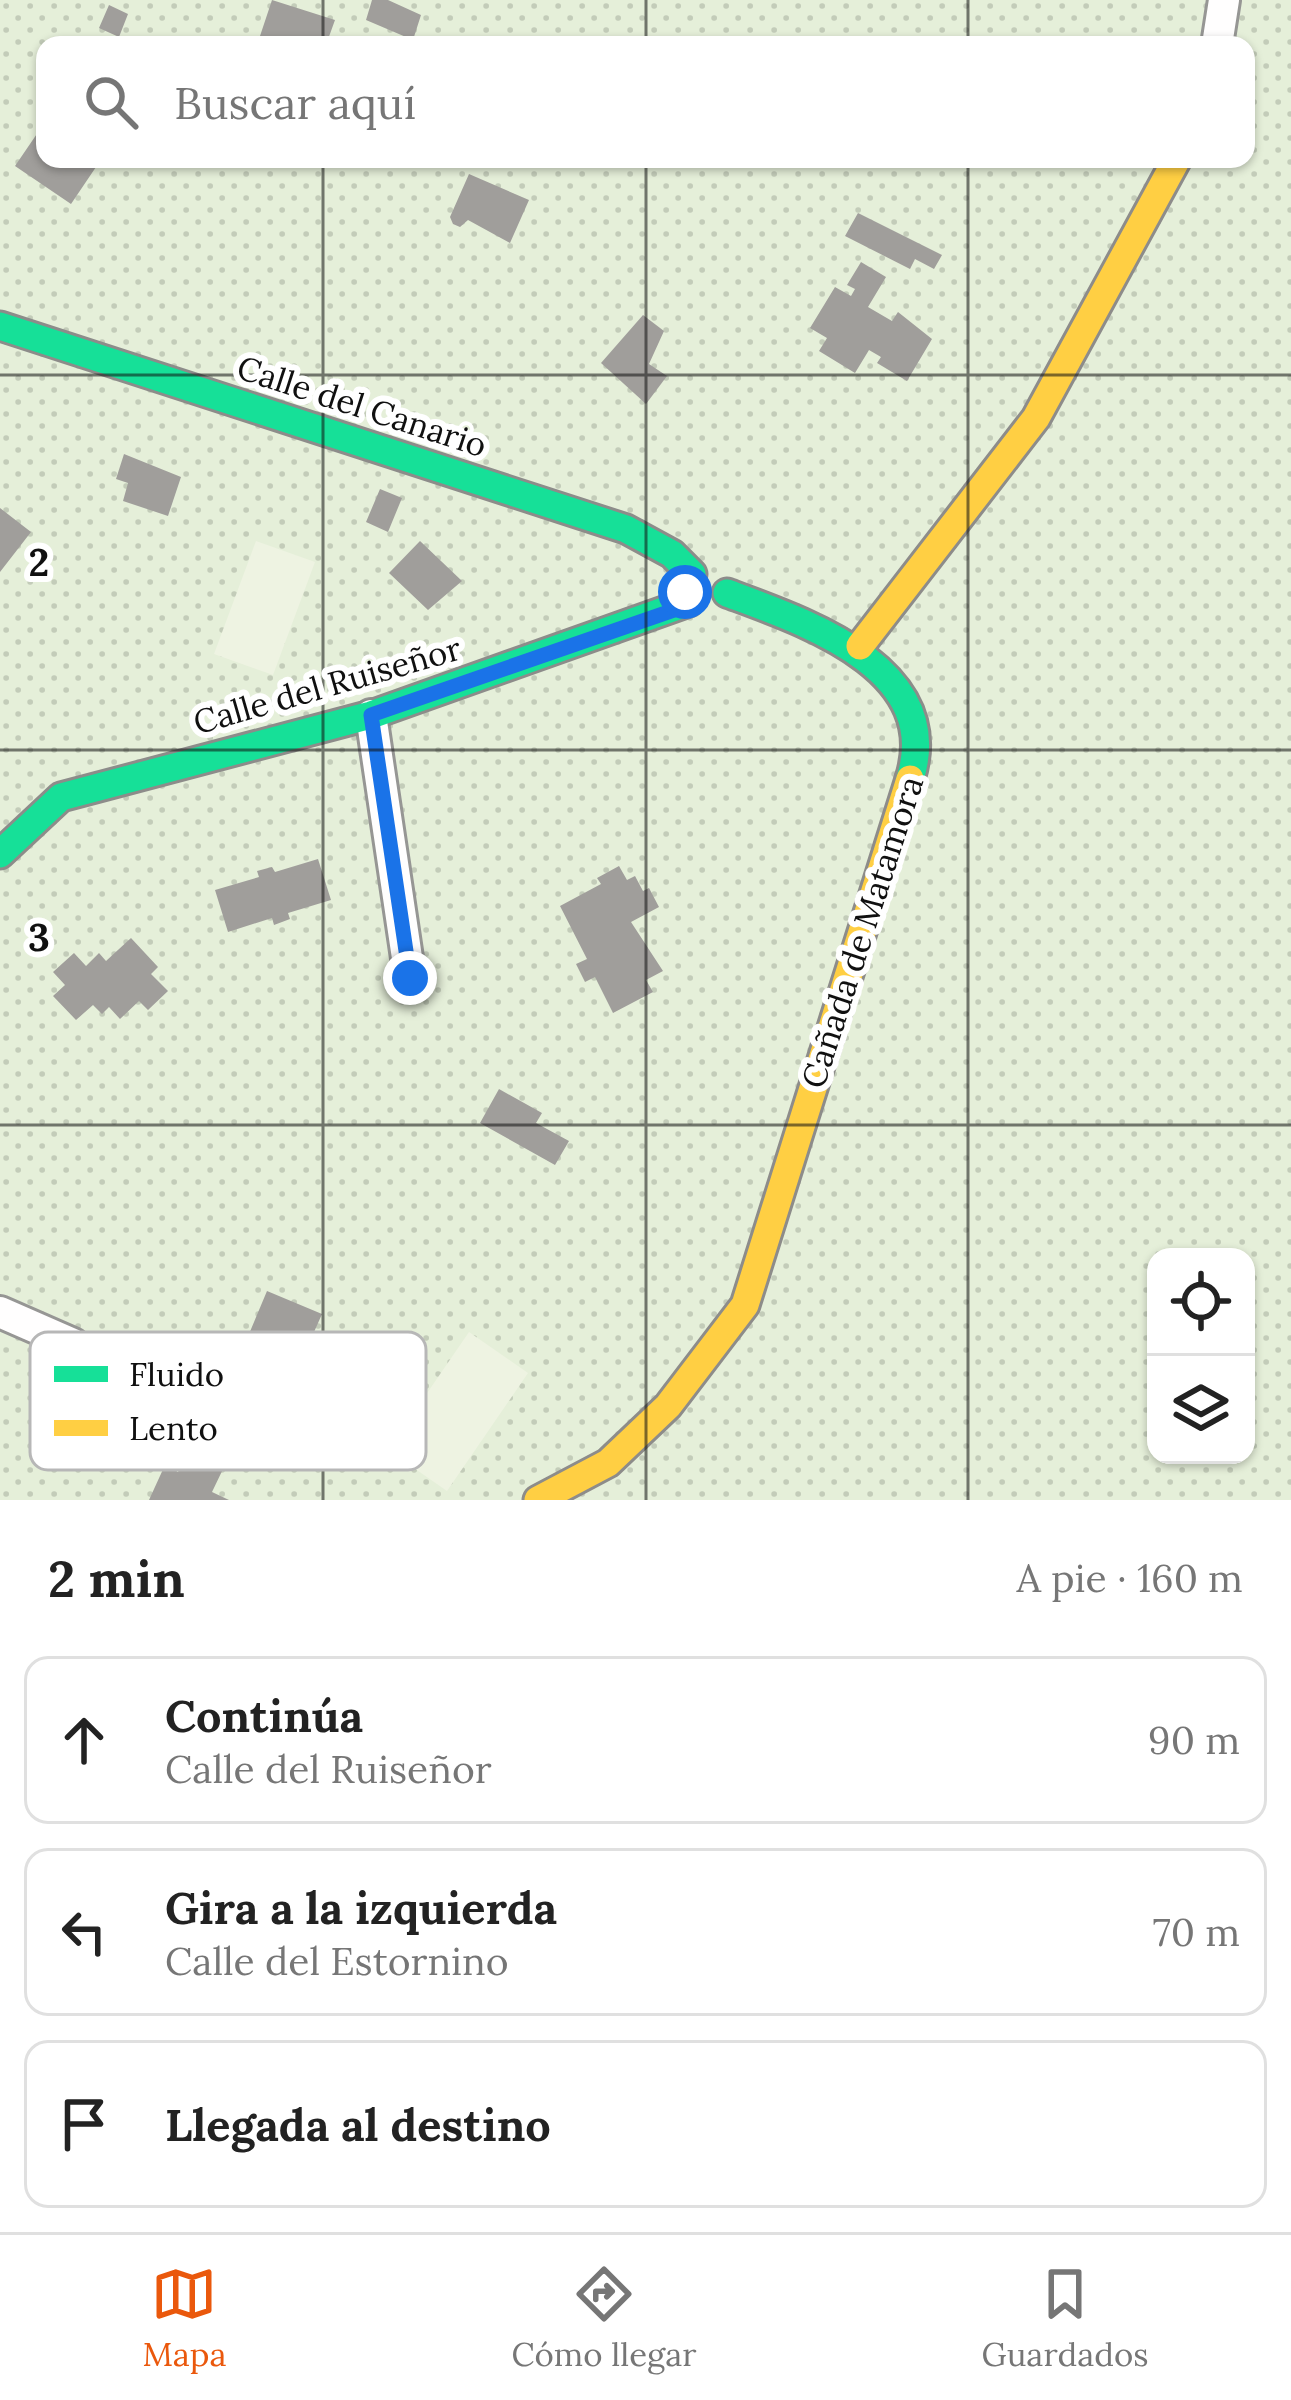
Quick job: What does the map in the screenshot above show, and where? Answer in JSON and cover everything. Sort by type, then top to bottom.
[{"type":"street","points":[[1218,36],[1224,0]]},
{"type":"street","points":[[690,588],[716,571],[727,593],[860,646],[1036,418],[1172,168]]},
{"type":"street","name":"Calle del Canario","points":[[0,326],[626,529],[672,554],[690,588]]},
{"type":"street","name":"Calle del Ruiseñor","points":[[0,854],[61,797],[371,715],[690,588]]},
{"type":"street","name":"Cañada de Matamora","points":[[538,1500],[608,1463],[668,1406],[745,1305],[918,753],[908,708],[860,646]]},
{"type":"street","points":[[371,715],[410,978]]},
{"type":"street","points":[[0,1312],[46,1332]]},
{"type":"green space","points":[[0,0],[1291,0],[1291,1500],[0,1500]]},
{"type":"green space","points":[[256,541],[315,562],[273,675],[214,654]]},
{"type":"green space","points":[[469,1332],[528,1373],[447,1491],[417,1470],[426,1470],[426,1395]]},
{"type":"building","points":[[272,0],[335,20],[329,36],[260,36]]},
{"type":"building","points":[[372,0],[388,0],[421,15],[414,36],[366,20]]},
{"type":"building","points":[[109,5],[128,14],[119,36],[99,28]]},
{"type":"building","points":[[36,135],[36,168],[95,168],[71,204],[15,166]]},
{"type":"building","points":[[469,174],[529,200],[510,243],[468,220],[460,227],[453,224],[450,217]]},
{"type":"building","points":[[858,213],[942,255],[934,269],[915,259],[910,269],[845,236]]},
{"type":"building","points":[[861,262],[886,277],[868,307],[892,321],[898,312],[932,339],[907,381],[877,363],[881,357],[869,350],[855,373],[819,351],[827,338],[810,328],[835,287],[851,296],[855,289],[847,285]]},
{"type":"building","points":[[643,315],[664,331],[649,364],[667,376],[646,404],[601,363]]},
{"type":"building","points":[[124,454],[181,477],[168,516],[123,501],[128,483],[116,479]]},
{"type":"building","points":[[380,489],[402,498],[388,532],[366,522]]},
{"type":"building","points":[[0,508],[31,532],[0,572]]},
{"type":"building","points":[[420,541],[462,581],[428,610],[389,573]]},
{"type":"building","points":[[318,859],[331,900],[288,913],[290,919],[274,925],[272,918],[228,932],[215,890],[259,877],[257,871],[272,867],[275,872]]},
{"type":"building","points":[[619,866],[627,880],[635,876],[643,891],[649,888],[659,907],[631,922],[663,971],[646,980],[653,992],[613,1013],[595,977],[585,982],[576,964],[587,959],[560,906],[601,884],[597,878]]},
{"type":"building","points":[[131,938],[158,967],[151,974],[168,991],[148,1010],[139,1001],[120,1019],[109,1007],[102,1014],[93,1005],[76,1020],[53,996],[65,985],[53,972],[74,953],[86,966],[99,953],[106,961]]},
{"type":"building","points":[[499,1089],[542,1113],[536,1123],[569,1141],[555,1165],[480,1123]]},
{"type":"building","points":[[267,1291],[322,1314],[314,1332],[250,1332]]},
{"type":"building","points":[[163,1470],[223,1470],[212,1492],[229,1500],[149,1500]]},
{"type":"traffic: fast","points":[[0,326],[626,529],[672,554],[692,574]]},
{"type":"traffic: fast","points":[[727,593],[828,635],[888,679],[907,707],[915,740],[910,779]]},
{"type":"traffic: fast","points":[[0,854],[61,797],[371,715],[689,602]]},
{"type":"traffic: slow","points":[[860,646],[1036,418],[1172,168]]},
{"type":"traffic: slow","points":[[538,1500],[608,1463],[668,1406],[745,1305],[910,779]]},
{"type":"route","points":[[410,978],[371,715],[680,608],[689,602],[685,592]]}]
